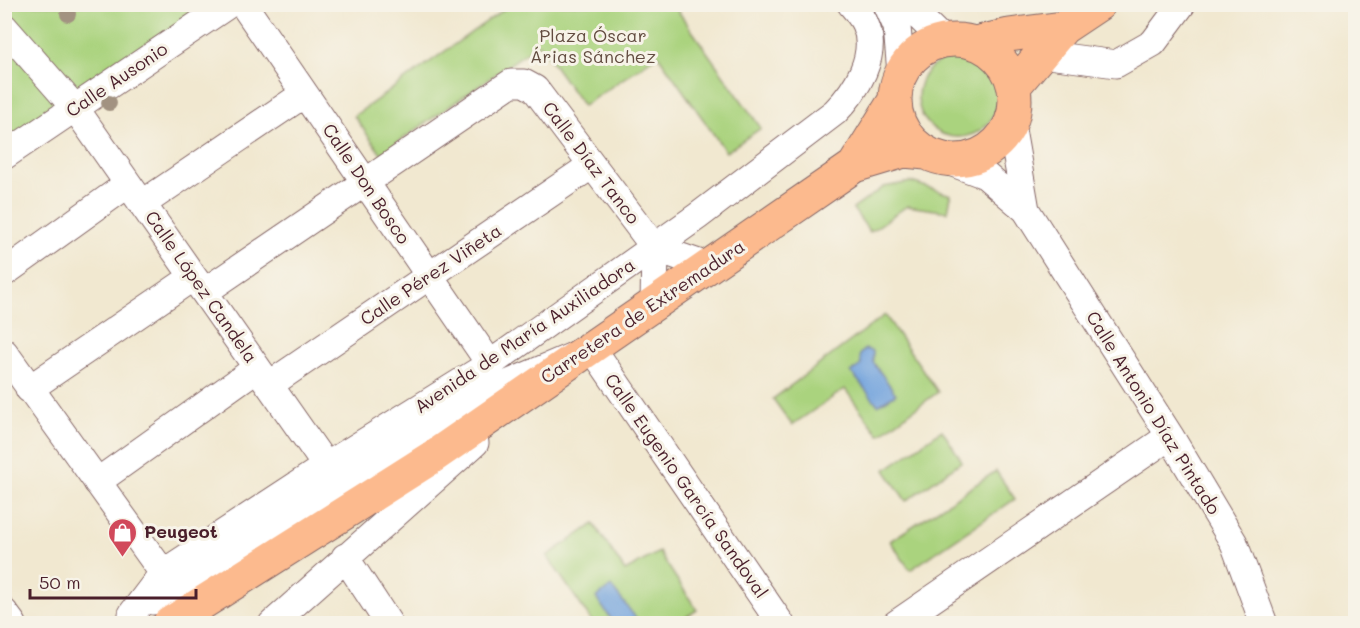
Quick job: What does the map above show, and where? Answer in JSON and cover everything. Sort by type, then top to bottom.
[{"type":"highway","name":"Carretera de Extremadura","points":[[1015,85],[1063,28],[1100,4]]},
{"type":"highway","name":"Carretera de Extremadura","points":[[854,166],[918,52],[959,41],[1063,28]]},
{"type":"highway","points":[[959,41],[993,52],[1006,67],[1015,85],[1016,105],[1011,124]]},
{"type":"highway","points":[[898,87],[903,131],[913,144],[936,157]]},
{"type":"highway","name":"Carretera de Extremadura","points":[[211,624],[431,458],[854,166],[904,152],[965,160],[984,153],[1000,141],[1011,124]]},
{"type":"highway","name":"Carretera de Extremadura","points":[[169,624],[431,458]]},
{"type":"street","name":"Calle Ausonio","points":[[4,156],[229,4]]},
{"type":"street","name":"Calle Don Bosco","points":[[243,4],[490,364]]},
{"type":"street","name":"Avenida de María Auxiliadora","points":[[124,619],[163,573],[326,466],[490,364],[655,248],[835,112],[847,100],[864,70],[869,49],[865,24],[851,4]]},
{"type":"street","points":[[887,4],[897,27],[898,87]]},
{"type":"street","points":[[906,4],[959,41]]},
{"type":"street","points":[[1041,54],[1116,64],[1153,43],[1182,4]]},
{"type":"street","name":"Calle López Candela","points":[[4,27],[75,108],[326,466]]},
{"type":"street","name":"Calle Díaz Tanco","points":[[365,183],[511,83],[524,83],[535,89],[655,248]]},
{"type":"street","points":[[4,273],[304,94]]},
{"type":"street","name":"Calle Antonio Díaz Pintado","points":[[1011,124],[1026,210]]},
{"type":"street","name":"Calle Antonio Díaz Pintado","points":[[936,157],[985,175],[1026,210],[1170,436],[1234,543],[1263,624]]},
{"type":"street","name":"Calle Pérez Viñeta","points":[[97,482],[263,376],[429,276],[592,165]]},
{"type":"street","points":[[29,389],[365,183]]},
{"type":"street","points":[[654,305],[655,248],[710,267]]},
{"type":"street","points":[[124,619],[493,390],[591,348]]},
{"type":"street","name":"Calle Eugenio García Sandoval","points":[[591,348],[781,624]]},
{"type":"street","points":[[4,352],[163,573]]},
{"type":"street","points":[[272,624],[556,371]]},
{"type":"street","points":[[896,624],[1170,436]]},
{"type":"street","points":[[345,557],[389,624]]},
{"type":"street","points":[[4,612],[13,624]]},
{"type":"green space","name":"Plaza Óscar Árias Sánchez","points":[[673,4],[761,128],[726,152],[658,55],[583,106],[539,44],[381,154],[354,116],[510,5]]},
{"type":"green space","points":[[5,5],[229,5],[5,156]]},
{"type":"green space","points":[[958,57],[973,60],[986,69],[995,82],[998,97],[995,112],[986,125],[973,134],[958,137],[943,134],[930,125],[921,112],[918,97],[921,82],[930,69],[943,60]]},
{"type":"green space","points":[[911,182],[951,195],[948,212],[907,206],[870,232],[853,209],[884,187]]},
{"type":"green space","points":[[885,315],[938,392],[879,435],[845,389],[792,425],[773,399]]},
{"type":"green space","points":[[942,430],[962,461],[906,501],[885,470]]},
{"type":"green space","points":[[996,471],[1015,499],[910,570],[890,541]]},
{"type":"green space","points":[[594,524],[625,571],[659,552],[697,610],[677,623],[593,623],[547,556]]},
{"type":"water","points":[[865,349],[873,351],[873,362],[896,394],[878,405],[851,372],[861,365],[860,355]]},
{"type":"water","points":[[611,586],[640,623],[614,623],[596,598]]},
{"type":"place","name":"Peugeot","points":[[123,558]]}]
